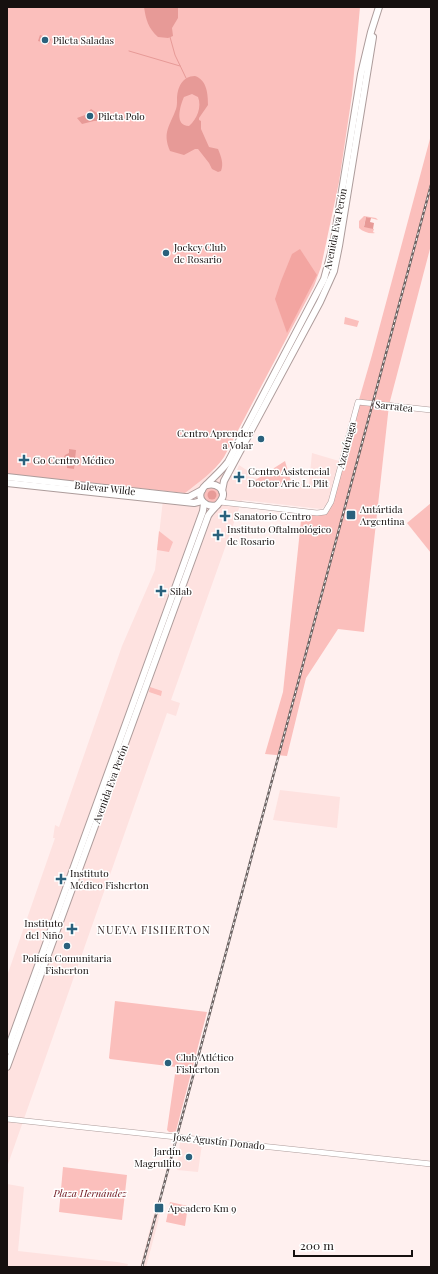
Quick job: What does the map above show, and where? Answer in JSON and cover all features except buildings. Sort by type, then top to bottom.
[{"type":"main road","name":"Avenida Eva Perón","points":[[207,485],[228,462],[314,300],[326,274],[333,246],[361,74],[371,32],[379,7]]},
{"type":"main road","name":"Avenida Eva Perón","points":[[222,493],[224,481],[320,302],[334,271],[350,187],[376,16]]},
{"type":"main road","name":"Bulevar Wilde","points":[[7,477],[185,497],[202,490]]},
{"type":"main road","name":"Bulevar Wilde","points":[[7,483],[194,503],[203,502]]},
{"type":"main road","points":[[214,484],[220,488],[222,493],[219,503],[211,506],[203,502],[200,497],[202,490],[207,485],[214,484]]},
{"type":"main road","name":"Avenida Eva Perón","points":[[7,1051],[203,511],[203,502]]},
{"type":"main road","name":"Avenida Eva Perón","points":[[7,1067],[208,516],[219,503]]},
{"type":"street","name":"Sarratea","points":[[358,402],[431,410]]},
{"type":"street","name":"Azcuénaga","points":[[237,503],[317,513],[325,512],[331,502],[358,402]]},
{"type":"street","points":[[222,493],[237,503]]},
{"type":"street","points":[[219,503],[237,503]]},
{"type":"street","name":"José Agustín Donado","points":[[7,1119],[431,1164]]},
{"type":"shaded area","points":[[144,7],[178,7],[178,18],[172,28],[173,36],[168,38],[158,37],[155,34],[148,24]]},
{"type":"shaded area","name":"Pileta Saladas","points":[[40,35],[51,39],[49,44],[38,41]]},
{"type":"shaded area","points":[[195,76],[199,78],[206,88],[208,105],[199,120],[201,121],[201,129],[209,147],[218,149],[220,154],[222,166],[221,171],[218,172],[212,169],[198,149],[184,155],[170,151],[167,134],[176,108],[179,87],[184,80]],"holes":[[[192,94],[198,97],[199,109],[196,116],[189,126],[184,125],[181,123],[179,115],[184,97]]]},
{"type":"shaded area","name":"Pileta Polo","points":[[91,109],[100,115],[100,121],[82,124],[77,118],[85,115]]},
{"type":"shaded area","points":[[366,217],[371,218],[370,222],[374,223],[373,229],[364,227]]},
{"type":"shaded area","points":[[300,249],[317,275],[287,333],[275,299],[292,254]]},
{"type":"shaded area","points":[[69,449],[76,450],[74,469],[67,468],[67,463],[63,459],[65,455],[69,453]]},
{"type":"shaded area","name":"NUEVA FISHERTON","points":[[312,453],[339,461],[328,505],[321,509],[242,500],[171,700],[180,703],[176,716],[167,713],[7,1167],[7,976],[55,838],[53,838],[55,825],[59,827],[122,646],[155,570],[163,500],[213,471],[235,475],[239,465],[251,473],[246,476],[290,484],[309,484]]},
{"type":"shaded area","points":[[210,491],[214,491],[216,495],[214,499],[210,499],[208,497],[208,493]]},
{"type":"shaded area","points":[[280,790],[340,797],[337,828],[273,820]]},
{"type":"shaded area","name":"Jardín Magrullito","points":[[180,1142],[202,1144],[198,1172],[177,1170]]},
{"type":"shaded area","points":[[7,1184],[24,1187],[18,1251],[117,1262],[128,1264],[127,1267],[7,1267]]},
{"type":"shaded area","points":[[156,1206],[161,1207],[158,1222],[146,1267],[140,1267]]},
{"type":"green space","name":"Jockey Club de Rosario","points":[[7,7],[360,7],[352,95],[339,182],[321,267],[314,286],[224,457],[211,472],[185,493],[7,475]]},
{"type":"green space","points":[[431,135],[431,245],[389,405],[364,632],[338,629],[306,678],[287,756],[265,754],[283,692],[302,511],[327,510],[372,355]]},
{"type":"green space","points":[[364,216],[376,218],[378,220],[366,217],[364,226],[374,229],[373,232],[375,233],[362,231],[359,228],[359,221]]},
{"type":"green space","points":[[345,317],[359,321],[357,327],[344,324]]},
{"type":"green space","points":[[285,461],[292,485],[254,481]]},
{"type":"green space","points":[[205,486],[220,488],[220,502],[207,506],[200,493]]},
{"type":"green space","points":[[431,503],[431,553],[407,523]]},
{"type":"green space","points":[[159,531],[173,542],[169,552],[157,550]]},
{"type":"green space","points":[[150,687],[162,691],[161,696],[149,692]]},
{"type":"green space","name":"Club Atlético Fisherton","points":[[115,1001],[207,1012],[176,1131],[174,1132],[169,1132],[167,1130],[176,1067],[109,1058]]},
{"type":"green space","name":"Plaza Hernández","points":[[63,1167],[127,1175],[122,1220],[59,1212]]},
{"type":"green space","points":[[170,1202],[188,1206],[185,1226],[166,1222]]},
{"type":"waterway","points":[[170,37],[175,55],[186,78]]},
{"type":"waterway","points":[[129,51],[180,66]]},
{"type":"railway","points":[[142,1267],[431,185]]},
{"type":"place","name":"Pileta Saladas","points":[[45,40]]},
{"type":"place","name":"Pileta Polo","points":[[90,116]]},
{"type":"place","name":"Jockey Club de Rosario","points":[[166,253]]},
{"type":"place","name":"Centro Aprender a Volar","points":[[261,439]]},
{"type":"place","name":"Go Centro Médico","points":[[24,460]]},
{"type":"place","name":"Centro Asistencial Doctor Arie L. Plit","points":[[239,477]]},
{"type":"place","name":"Antártida Argentina","points":[[351,515]]},
{"type":"place","name":"Sanatorio Centro","points":[[225,516]]},
{"type":"place","name":"Instituto Oftalmológico de Rosario","points":[[218,535]]},
{"type":"place","name":"Silab","points":[[161,591]]},
{"type":"place","name":"Instituto Médico Fisherton","points":[[61,879]]},
{"type":"place","name":"Instituto del Niño","points":[[72,929]]},
{"type":"place","name":"Policía Comunitaria Fisherton","points":[[67,946]]},
{"type":"place","name":"Club Atlético Fisherton","points":[[168,1063]]},
{"type":"place","name":"Jardín Magrullito","points":[[189,1157]]},
{"type":"place","name":"Apeadero Km 9","points":[[159,1208]]},
{"type":"district","name":"NUEVA FISHERTON","points":[[154,929]]}]
